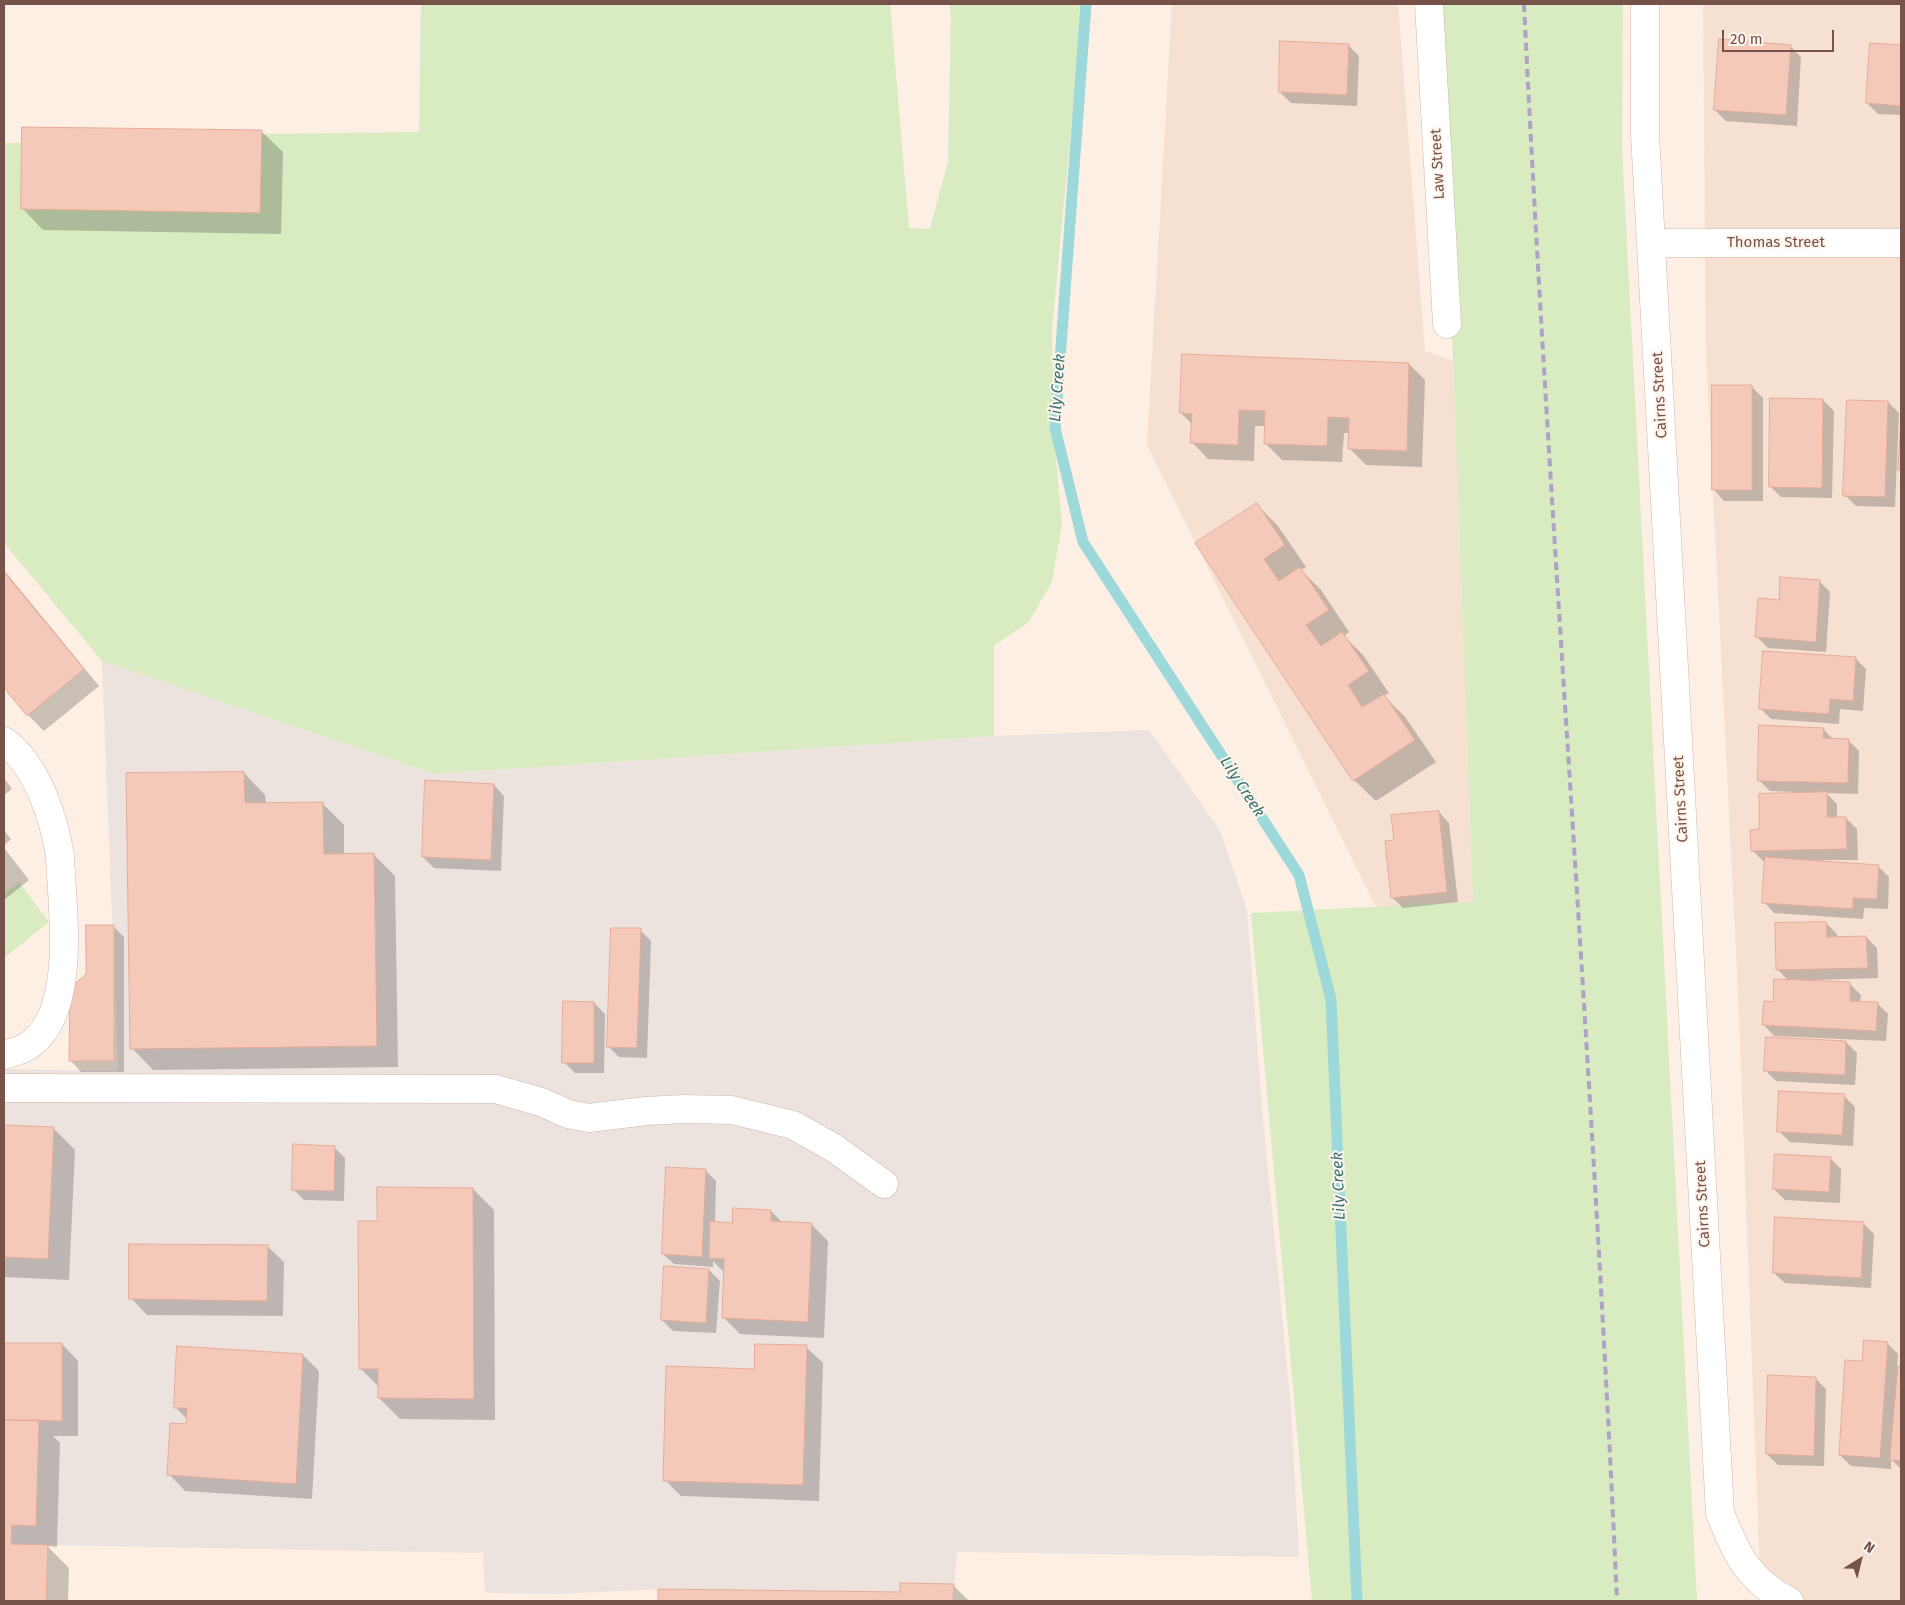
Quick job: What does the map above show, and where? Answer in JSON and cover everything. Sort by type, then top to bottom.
[{"type":"street","name":"Law Street","points":[[1429,4],[1447,324]]},
{"type":"street","name":"Cairns Street","points":[[1645,4],[1645,134],[1720,1513],[1732,1543],[1745,1565],[1760,1584],[1789,1601]]},
{"type":"street","name":"Thomas Street","points":[[1651,243],[1901,244]]},
{"type":"street","points":[[4,741],[17,753],[38,784],[57,839],[60,856],[64,967],[60,994],[45,1031],[32,1044],[19,1051],[4,1055]]},
{"type":"street","points":[[4,1088],[496,1089],[541,1102],[568,1114],[589,1118],[646,1111],[684,1109],[732,1110],[793,1126],[834,1148],[884,1184]]},
{"type":"shaded area","points":[[1172,4],[1398,4],[1425,351],[1453,361],[1473,902],[1376,907],[1147,445]]},
{"type":"shaded area","points":[[1703,4],[1901,4],[1901,1601],[1761,1601],[1738,989],[1706,351]]},
{"type":"shaded area","points":[[102,661],[434,774],[994,736],[1149,730],[1220,830],[1247,910],[1262,1108],[1291,1408],[1299,1557],[957,1552],[953,1601],[658,1601],[657,1589],[560,1594],[485,1593],[483,1553],[48,1545],[46,1601],[4,1601],[4,1069],[118,1071]]},
{"type":"green space","points":[[421,4],[890,4],[909,228],[930,229],[948,161],[951,18],[949,4],[1079,4],[1081,23],[1052,330],[1055,449],[1062,524],[1052,582],[1028,623],[994,645],[994,736],[434,774],[102,661],[4,543],[4,143],[21,143],[22,127],[262,130],[262,134],[419,132]]},
{"type":"green space","points":[[1436,4],[1623,4],[1622,148],[1697,1601],[1312,1601],[1251,913],[1473,902],[1453,361]]},
{"type":"green space","points":[[19,882],[49,922],[4,958],[4,894]]},
{"type":"building","points":[[1719,39],[1791,45],[1786,115],[1714,110]]},
{"type":"building","points":[[1280,41],[1349,44],[1347,95],[1279,92]]},
{"type":"building","points":[[1870,43],[1901,45],[1901,106],[1866,103]]},
{"type":"building","points":[[22,127],[262,130],[260,213],[21,209]]},
{"type":"building","points":[[1182,354],[1409,363],[1407,451],[1348,449],[1349,418],[1328,417],[1327,446],[1264,444],[1265,411],[1239,410],[1238,445],[1190,443],[1192,414],[1180,413]]},
{"type":"building","points":[[1712,385],[1752,385],[1752,490],[1712,490]]},
{"type":"building","points":[[1770,398],[1823,399],[1822,488],[1769,487]]},
{"type":"building","points":[[1847,400],[1888,401],[1885,497],[1843,496]]},
{"type":"building","points":[[1901,422],[1901,470],[1898,470]]},
{"type":"building","points":[[1257,503],[1285,545],[1264,559],[1279,581],[1300,567],[1329,610],[1306,625],[1321,646],[1342,632],[1369,671],[1348,685],[1362,707],[1384,694],[1415,740],[1353,781],[1195,543]]},
{"type":"building","points":[[4,572],[84,669],[27,716],[4,688]]},
{"type":"building","points":[[1780,577],[1820,580],[1816,642],[1755,637],[1758,598],[1779,600]]},
{"type":"building","points":[[1763,651],[1856,657],[1853,701],[1830,699],[1829,714],[1759,709]]},
{"type":"building","points":[[1759,725],[1824,728],[1823,738],[1849,739],[1848,783],[1758,781]]},
{"type":"building","points":[[244,772],[245,803],[323,802],[324,854],[374,853],[377,1046],[130,1049],[126,773]]},
{"type":"building","points":[[425,780],[494,784],[491,860],[422,857]]},
{"type":"building","points":[[1827,792],[1827,817],[1846,817],[1847,849],[1751,851],[1750,830],[1759,829],[1759,794]]},
{"type":"building","points":[[1439,811],[1447,892],[1391,898],[1385,841],[1394,840],[1391,815]]},
{"type":"building","points":[[1765,857],[1879,865],[1877,899],[1853,898],[1853,909],[1762,903]]},
{"type":"building","points":[[1826,922],[1827,937],[1866,936],[1868,968],[1776,970],[1775,923]]},
{"type":"building","points":[[86,925],[114,925],[114,1061],[69,1061],[70,988],[86,974]]},
{"type":"building","points":[[611,928],[641,928],[637,1048],[607,1047]]},
{"type":"building","points":[[1774,979],[1850,982],[1850,1001],[1878,1002],[1876,1031],[1762,1025],[1764,1001],[1773,1002]]},
{"type":"building","points":[[563,1001],[594,1002],[594,1063],[562,1063]]},
{"type":"building","points":[[1766,1037],[1846,1041],[1845,1075],[1764,1071]]},
{"type":"building","points":[[1779,1091],[1845,1094],[1842,1135],[1777,1132]]},
{"type":"building","points":[[4,1125],[54,1127],[48,1259],[4,1257]]},
{"type":"building","points":[[293,1144],[335,1146],[334,1191],[292,1190]]},
{"type":"building","points":[[1775,1154],[1831,1157],[1829,1192],[1773,1189]]},
{"type":"building","points":[[666,1167],[706,1169],[702,1257],[662,1254]]},
{"type":"building","points":[[377,1187],[473,1188],[474,1399],[378,1398],[378,1369],[359,1369],[358,1221],[377,1221]]},
{"type":"building","points":[[733,1208],[771,1210],[771,1221],[812,1223],[808,1322],[722,1318],[724,1259],[709,1258],[710,1221],[732,1223]]},
{"type":"building","points":[[1775,1217],[1864,1222],[1861,1278],[1773,1273]]},
{"type":"building","points":[[129,1244],[268,1245],[267,1301],[129,1299]]},
{"type":"building","points":[[664,1266],[709,1269],[706,1323],[661,1320]]},
{"type":"building","points":[[1864,1340],[1888,1342],[1880,1458],[1839,1455],[1845,1360],[1862,1361]]},
{"type":"building","points":[[4,1343],[62,1343],[62,1421],[4,1420]]},
{"type":"building","points":[[755,1344],[807,1345],[803,1485],[663,1481],[666,1366],[754,1369]]},
{"type":"building","points":[[177,1346],[303,1354],[296,1484],[167,1475],[170,1423],[186,1424],[187,1408],[174,1408]]},
{"type":"building","points":[[1898,1366],[1901,1366],[1901,1461],[1890,1460]]},
{"type":"building","points":[[1768,1375],[1816,1377],[1814,1456],[1766,1454]]},
{"type":"building","points":[[4,1420],[39,1420],[36,1526],[12,1525],[11,1544],[48,1545],[46,1601],[4,1601]]},
{"type":"building","points":[[900,1583],[954,1584],[953,1601],[658,1601],[658,1589],[900,1592]]},
{"type":"waterway","name":"Lily Creek","points":[[1086,4],[1055,428],[1083,542],[1299,875],[1331,999],[1357,1601]]},
{"type":"railway","points":[[1524,4],[1534,204],[1596,1202],[1617,1601]]}]
